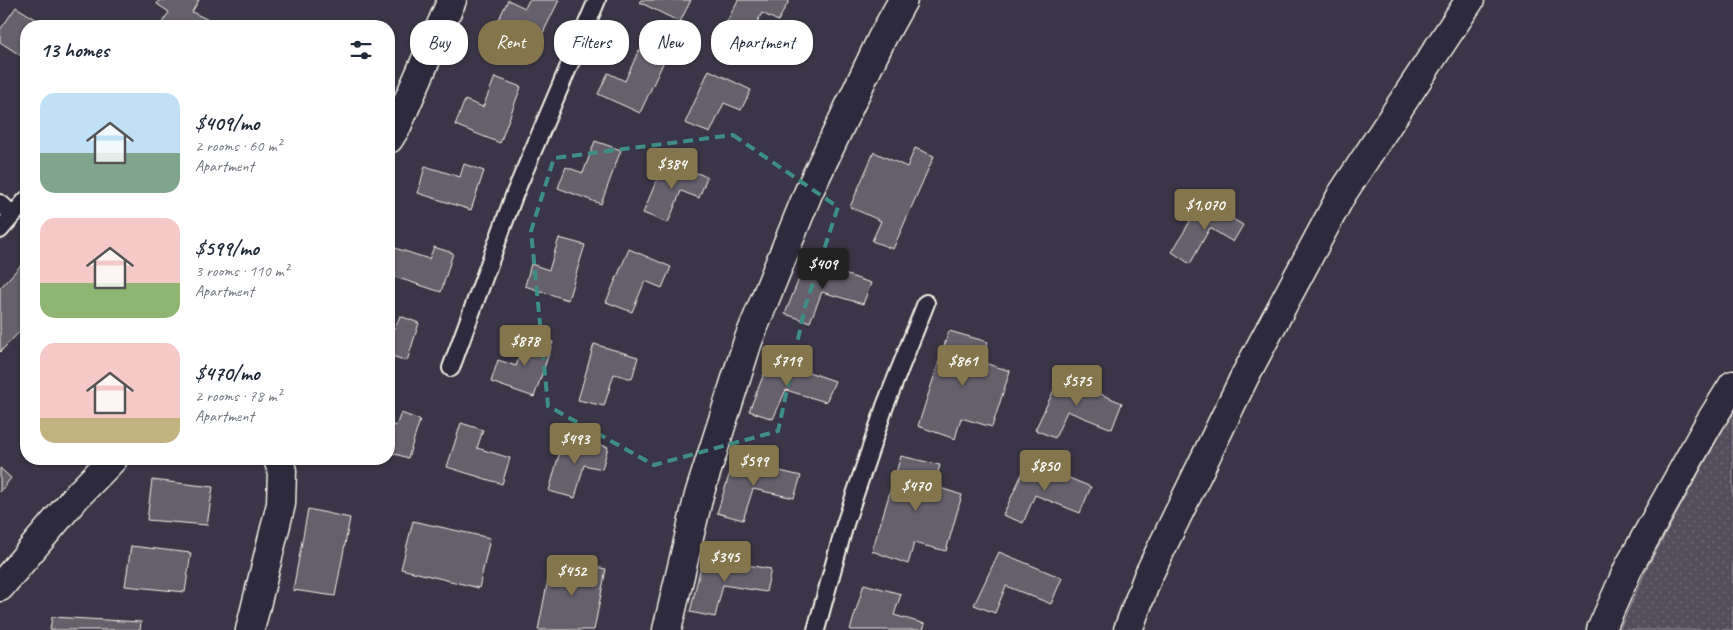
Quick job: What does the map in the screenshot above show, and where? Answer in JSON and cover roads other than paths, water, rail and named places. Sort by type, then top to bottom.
[{"type":"street","points":[[395,129],[452,0]]},
{"type":"street","points":[[667,630],[699,495],[748,341],[809,192],[882,38],[903,0]]},
{"type":"street","points":[[1128,630],[1148,576],[1241,385],[1342,194],[1470,0]]},
{"type":"street","points":[[1600,630],[1629,568],[1708,425],[1733,386]]},
{"type":"street","points":[[0,586],[76,497],[107,465]]},
{"type":"street","points":[[250,630],[281,504],[282,471],[280,465]]},
{"type":"lane","points":[[451,368],[515,193],[597,0]]},
{"type":"lane","points":[[0,203],[13,214]]},
{"type":"lane","points":[[0,230],[20,206]]},
{"type":"lane","points":[[816,630],[848,515],[885,406],[926,303]]}]
